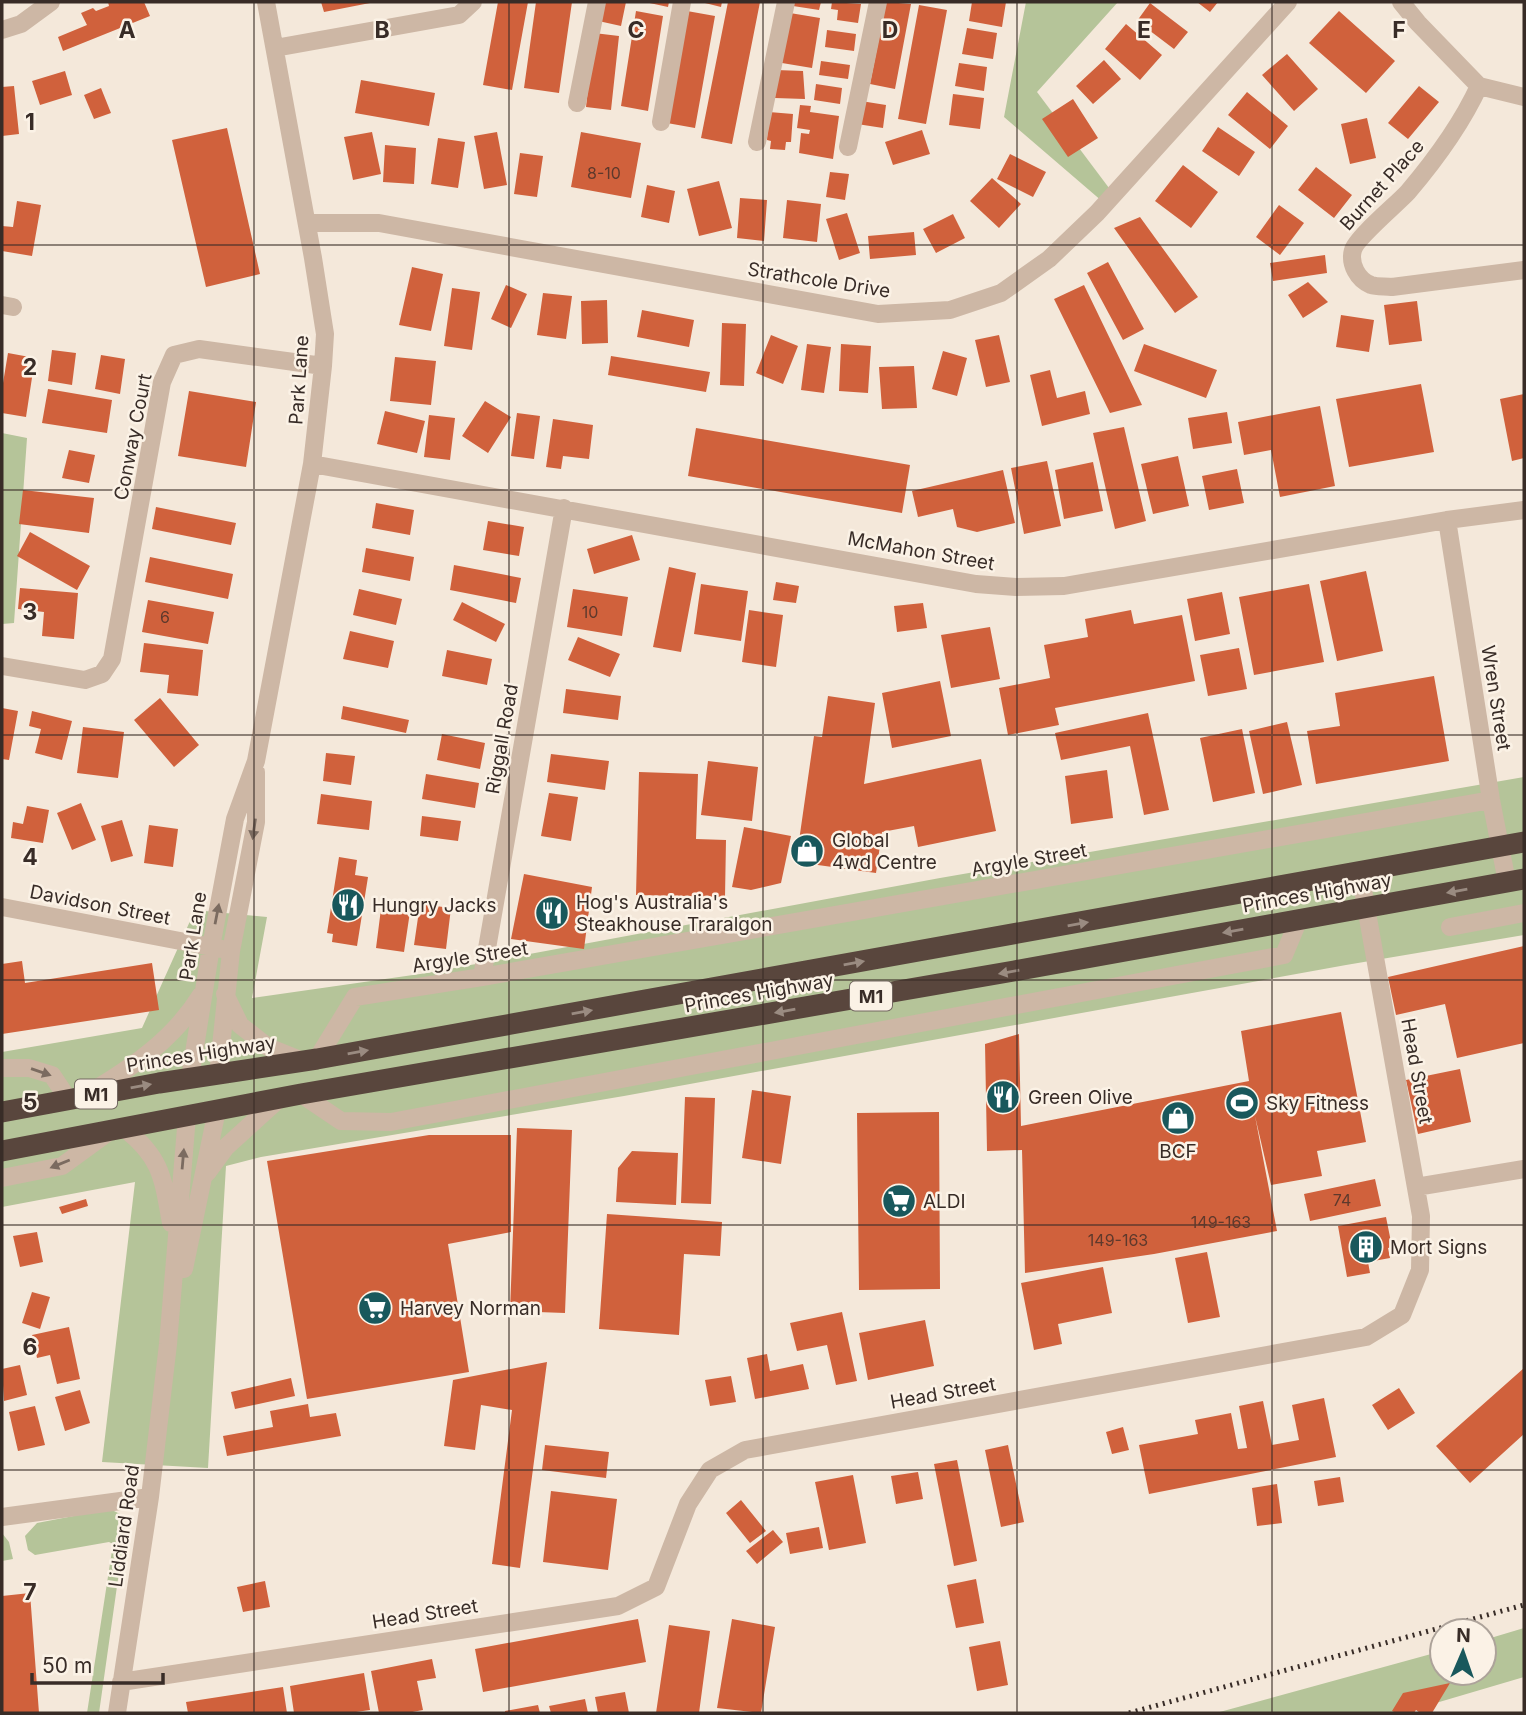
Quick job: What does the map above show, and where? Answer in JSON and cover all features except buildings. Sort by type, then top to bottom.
[{"type":"highway","name":"Princes Highway","points":[[2,1112],[310,1060],[1524,842]]},
{"type":"highway","name":"Princes Highway","points":[[2,1151],[290,1096],[987,976],[1516,880]]},
{"type":"highway","points":[[217,1110],[218,1075]]},
{"type":"highway","points":[[187,1116],[190,1079]]},
{"type":"street","points":[[2,30],[21,24],[51,2]]},
{"type":"street","name":"Park Lane","points":[[190,1079],[234,819],[256,761],[312,464],[323,366],[325,334],[266,2]]},
{"type":"street","points":[[275,48],[459,15],[473,2]]},
{"type":"street","points":[[577,103],[597,2]]},
{"type":"street","points":[[661,122],[682,2]]},
{"type":"street","points":[[757,142],[786,2]]},
{"type":"street","points":[[848,147],[878,2]]},
{"type":"street","name":"Strathcole Drive","points":[[307,223],[379,222],[878,314],[950,310],[1001,293],[1049,259],[1097,213],[1288,2]]},
{"type":"street","points":[[1401,2],[1479,86],[1524,97]]},
{"type":"street","name":"Burnet Place","points":[[1479,86],[1466,114],[1447,143],[1409,190],[1363,235],[1353,250],[1353,265],[1359,277],[1372,285],[1392,287],[1524,270]]},
{"type":"street","name":"Conway Court","points":[[2,666],[85,680],[105,679],[112,659],[162,382],[174,355],[199,349],[323,366]]},
{"type":"street","name":"McMahon Street","points":[[312,464],[976,584],[1016,587],[1064,586],[1447,520],[1524,510]]},
{"type":"street","name":"Riggall Road","points":[[482,977],[564,508]]},
{"type":"street","name":"Wren Street","points":[[1447,520],[1500,847],[1516,880]]},
{"type":"street","name":"Park Lane","points":[[218,1075],[231,951],[256,822],[256,761]]},
{"type":"street","name":"Argyle Street","points":[[310,1060],[355,997],[1491,800]]},
{"type":"street","name":"Head Street","points":[[121,1682],[618,1606],[656,1587],[688,1504],[710,1470],[745,1450],[1366,1337],[1402,1315],[1420,1270],[1421,1216],[1360,873]]},
{"type":"street","name":"Davidson Street","points":[[2,907],[231,951]]},
{"type":"street","points":[[1450,927],[1524,913]]},
{"type":"street","points":[[202,1178],[226,1147],[290,1096],[341,1121],[391,1122],[1284,954],[1299,919]]},
{"type":"street","points":[[2,1068],[29,1068],[52,1075],[76,1098],[122,1073],[166,1040],[195,1006],[205,989]]},
{"type":"street","points":[[225,994],[240,1025],[268,1047],[310,1060]]},
{"type":"street","name":"Liddiard Road","points":[[168,1344],[217,1110]]},
{"type":"street","name":"Liddiard Road","points":[[117,1713],[150,1497],[168,1344],[187,1116]]},
{"type":"street","points":[[2,1178],[62,1166],[118,1130],[142,1142],[156,1160],[163,1180],[176,1250]]},
{"type":"street","points":[[1416,1187],[1524,1169]]},
{"type":"street","points":[[2,1517],[150,1497]]},
{"type":"green space","points":[[1026,2],[1118,2],[1037,92],[1112,192],[1103,202],[1004,117]]},
{"type":"green space","points":[[2,433],[27,438],[14,623],[2,624]]},
{"type":"green space","points":[[1524,777],[1524,935],[624,1096],[261,1157],[226,1166],[208,1468],[102,1462],[135,1182],[2,1207],[2,1052],[142,1028],[195,910],[267,917],[252,998],[427,973],[940,878]]},
{"type":"green space","points":[[110,1509],[120,1514],[126,1523],[99,1713],[87,1713],[113,1544],[109,1542],[35,1555],[28,1550],[25,1536],[37,1523]]},
{"type":"green space","points":[[2,1533],[9,1542],[13,1559],[2,1561]]},
{"type":"green space","points":[[1524,1628],[1524,1677],[1498,1685],[1498,1636]]},
{"type":"green space","points":[[1428,1655],[1428,1687],[1490,1687],[1402,1713],[1216,1713]]},
{"type":"railway","points":[[1129,1713],[1524,1605]]},
{"type":"place","name":"Global 4wd Centre","points":[[807,851]]},
{"type":"place","name":"Hungry Jacks","points":[[348,905]]},
{"type":"place","name":"Hog's Australia's Steakhouse Traralgon","points":[[552,913]]},
{"type":"place","name":"Green Olive","points":[[1003,1097]]},
{"type":"place","name":"Sky Fitness","points":[[1242,1103]]},
{"type":"place","name":"BCF","points":[[1178,1118]]},
{"type":"place","name":"ALDI","points":[[899,1201]]},
{"type":"place","name":"Mort Signs","points":[[1366,1247]]},
{"type":"place","name":"Harvey Norman","points":[[375,1308]]}]
